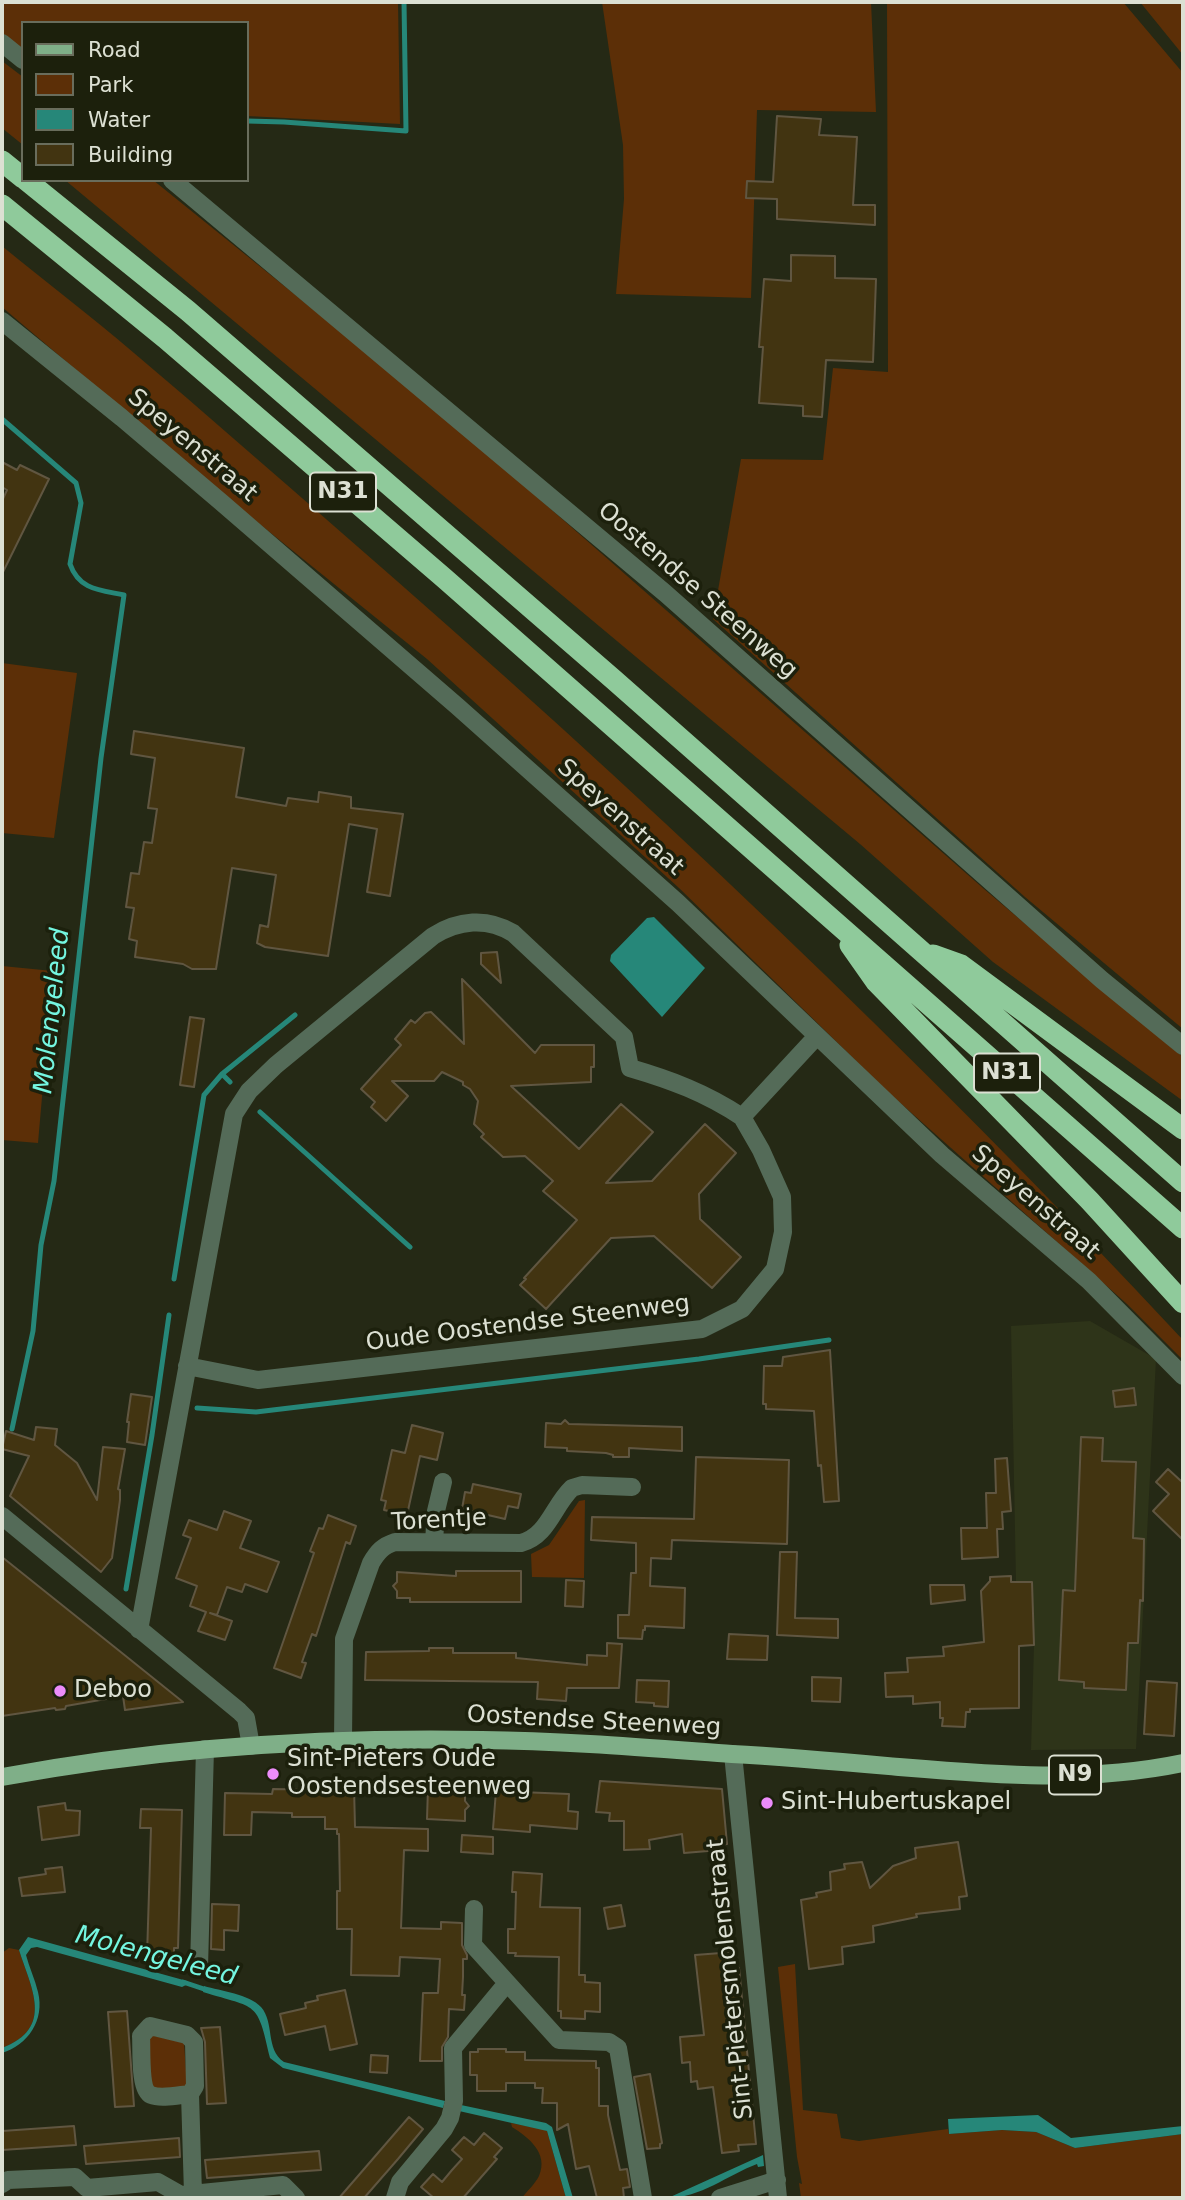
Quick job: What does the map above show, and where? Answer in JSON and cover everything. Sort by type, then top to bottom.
[{"type":"highway","name":"N31","points":[[2,161],[21,177]]},
{"type":"highway","name":"N31","points":[[28,182],[188,311],[613,679],[1183,1182]]},
{"type":"highway","name":"N31","points":[[2,205],[165,338],[1183,1228]]},
{"type":"highway","points":[[831,918],[876,982],[1090,1201],[1183,1303]]},
{"type":"highway","points":[[921,950],[961,965],[1183,1129]]},
{"type":"main road","name":"Oostendse Steenweg","points":[[2,1777],[51,1768],[205,1749],[343,1741],[485,1740],[733,1754],[966,1774],[1023,1776],[1116,1773],[1183,1763]]},
{"type":"street","points":[[2,43],[21,58]]},
{"type":"street","name":"Oostendse Steenweg","points":[[174,182],[665,593],[1102,980],[1183,1046]]},
{"type":"street","name":"Speyenstraat","points":[[2,321],[122,418],[457,706],[678,903],[942,1155],[1089,1281],[1183,1376]]},
{"type":"street","name":"Oude Oostendse Steenweg","points":[[139,1630],[187,1366],[234,1114],[249,1091],[276,1065],[444,929],[480,922],[493,923],[513,933],[624,1037],[630,1068],[673,1080],[723,1104],[742,1117],[761,1150],[782,1197],[783,1232],[775,1269],[742,1309],[702,1329],[258,1380],[187,1366]]},
{"type":"street","points":[[742,1117],[817,1036]]},
{"type":"street","points":[[434,1542],[436,1511],[443,1482]]},
{"type":"street","name":"Torentje","points":[[343,1741],[344,1639],[377,1552],[395,1542],[521,1543],[531,1540],[541,1532],[572,1488],[585,1485],[632,1487]]},
{"type":"street","points":[[2,1516],[239,1711],[246,1718],[251,1746]]},
{"type":"street","points":[[200,1967],[205,1749]]},
{"type":"street","name":"Sint-Pietersmolenstraat","points":[[733,1754],[778,2189]]},
{"type":"street","points":[[474,1909],[473,1945],[559,2040],[609,2042],[618,2048],[643,2198]]},
{"type":"street","points":[[395,2198],[400,2182],[450,2118],[454,2101],[453,2048],[507,1983]]},
{"type":"street","points":[[190,2094],[194,2194]]},
{"type":"street","points":[[2,2185],[8,2180],[75,2177],[87,2188],[159,2190],[181,2195],[283,2185],[296,2198]]},
{"type":"street","points":[[720,2198],[778,2189]]},
{"type":"shaded area","points":[[1090,1321],[1156,1359],[1136,1749],[1031,1750],[1034,1645],[1032,1582],[1016,1582],[1011,1326]]},
{"type":"green space","points":[[2,2],[398,2],[400,124],[248,116],[248,21],[21,21],[21,49],[2,34]]},
{"type":"green space","points":[[602,2],[871,2],[876,112],[757,110],[751,298],[616,294],[624,199],[623,145]]},
{"type":"green space","points":[[887,2],[1123,2],[1183,73],[1183,1029],[1025,897],[713,619],[741,459],[823,460],[833,368],[888,372]]},
{"type":"green space","points":[[1140,2],[1183,2],[1183,55]]},
{"type":"green space","points":[[2,61],[21,75],[21,143],[2,128]]},
{"type":"green space","points":[[67,182],[155,182],[439,411],[984,889],[1183,1057],[1183,1101],[993,962],[860,844]]},
{"type":"green space","points":[[2,246],[118,339],[452,629],[667,825],[878,1027],[1083,1234],[1183,1340],[1183,1360],[1127,1304],[889,1093],[679,888],[427,659],[215,488],[2,307]]},
{"type":"green space","points":[[2,663],[77,673],[54,838],[2,833]]},
{"type":"green space","points":[[2,966],[53,971],[38,1143],[2,1140]]},
{"type":"green space","points":[[585,1500],[584,1578],[532,1577],[531,1554],[549,1545],[579,1501]]},
{"type":"green space","points":[[9,1948],[19,1950],[35,2006],[29,2030],[18,2040],[2,2048],[2,1953]]},
{"type":"green space","points":[[795,1964],[803,2110],[837,2114],[841,2138],[859,2141],[948,2129],[949,2134],[1002,2130],[1036,2132],[1075,2148],[1183,2134],[1183,2198],[801,2198],[799,2183],[802,2184],[778,1967]]},
{"type":"green space","points":[[151,2035],[184,2043],[187,2084],[183,2087],[170,2090],[151,2086],[148,2040]]},
{"type":"green space","points":[[511,2123],[547,2131],[566,2198],[522,2198],[539,2176],[541,2160],[535,2147],[512,2127]]},
{"type":"water","points":[[654,917],[705,968],[662,1017],[610,961],[611,955],[647,918]]},
{"type":"water","points":[[28,1937],[187,1981],[186,1985],[182,1987],[37,1947],[31,1948],[26,1955],[40,2002],[37,2021],[27,2038],[2,2053],[2,2048],[18,2040],[29,2030],[34,2018],[33,1992],[19,1950]]},
{"type":"water","points":[[204,1986],[242,1996],[261,2007],[268,2021],[274,2050],[284,2062],[445,2101],[443,2108],[283,2068],[270,2058],[258,2016],[245,2005],[203,1992]]},
{"type":"water","points":[[461,2105],[546,2123],[552,2127],[573,2198],[566,2198],[547,2131],[459,2111]]},
{"type":"water","points":[[1038,2115],[1071,2138],[1183,2126],[1183,2134],[1075,2148],[1036,2132],[1002,2130],[949,2134],[948,2119]]},
{"type":"water","points":[[763,2155],[764,2166],[758,2167],[757,2164],[703,2190],[668,2198]]},
{"type":"building","points":[[777,116],[821,119],[819,135],[857,137],[853,205],[875,205],[875,225],[777,219],[777,199],[746,198],[747,181],[773,182]]},
{"type":"building","points":[[791,255],[835,256],[835,278],[876,279],[873,362],[826,360],[822,417],[803,416],[803,406],[759,403],[763,347],[759,347],[764,279],[791,281]]},
{"type":"building","points":[[2,462],[17,470],[20,465],[49,479],[2,574],[2,501],[7,490],[2,487]]},
{"type":"building","points":[[134,731],[244,748],[236,797],[286,806],[288,798],[318,802],[319,792],[351,797],[351,808],[403,814],[390,896],[367,892],[377,829],[349,824],[328,956],[265,947],[257,943],[260,925],[268,927],[276,875],[232,868],[216,969],[192,969],[183,964],[135,957],[137,941],[129,939],[134,908],[126,907],[131,873],[139,874],[144,842],[152,843],[157,809],[148,808],[155,758],[131,754]]},
{"type":"building","points":[[497,952],[501,983],[481,964],[481,953]]},
{"type":"building","points":[[462,979],[535,1053],[541,1045],[594,1045],[591,1082],[511,1086],[579,1149],[621,1104],[653,1132],[606,1183],[652,1181],[705,1124],[736,1153],[699,1194],[700,1219],[741,1257],[712,1288],[654,1236],[611,1238],[546,1309],[520,1285],[577,1220],[543,1191],[553,1181],[525,1156],[503,1157],[481,1137],[484,1134],[474,1124],[478,1101],[463,1082],[442,1072],[434,1081],[392,1081],[408,1096],[386,1121],[371,1107],[375,1102],[361,1089],[401,1045],[395,1039],[411,1020],[415,1023],[425,1013],[431,1012],[464,1044]]},
{"type":"building","points":[[190,1017],[204,1019],[194,1087],[180,1085]]},
{"type":"building","points":[[830,1350],[839,1501],[824,1502],[814,1411],[766,1409],[766,1404],[763,1404],[764,1366],[782,1366],[783,1357]]},
{"type":"building","points":[[1134,1388],[1136,1405],[1115,1407],[1113,1391]]},
{"type":"building","points":[[131,1394],[152,1397],[145,1445],[127,1442]]},
{"type":"building","points":[[565,1420],[569,1424],[682,1427],[682,1451],[629,1448],[629,1457],[613,1457],[606,1453],[545,1447],[546,1423],[561,1424]]},
{"type":"building","points":[[412,1425],[443,1433],[437,1460],[420,1456],[407,1515],[384,1510],[386,1501],[381,1500],[392,1450],[405,1453]]},
{"type":"building","points":[[36,1427],[57,1429],[55,1445],[77,1463],[97,1500],[103,1447],[125,1449],[118,1489],[120,1500],[112,1558],[101,1572],[10,1496],[29,1456],[2,1449],[6,1431],[34,1440]]},
{"type":"building","points":[[1081,1437],[1103,1438],[1102,1461],[1136,1462],[1133,1538],[1144,1539],[1143,1601],[1140,1600],[1138,1643],[1128,1643],[1126,1690],[1084,1688],[1084,1682],[1059,1680],[1063,1590],[1075,1591]]},
{"type":"building","points":[[696,1457],[789,1460],[787,1544],[672,1540],[671,1559],[651,1558],[650,1586],[685,1588],[684,1628],[645,1626],[642,1639],[618,1638],[618,1615],[629,1615],[631,1573],[636,1573],[636,1543],[591,1540],[592,1517],[694,1519]]},
{"type":"building","points":[[1007,1458],[1011,1511],[1002,1512],[1003,1529],[997,1529],[998,1557],[962,1559],[961,1528],[987,1528],[986,1493],[996,1493],[995,1459]]},
{"type":"building","points":[[1168,1469],[1181,1481],[1183,1479],[1183,1540],[1153,1511],[1169,1494],[1156,1482]]},
{"type":"building","points":[[473,1484],[521,1494],[518,1508],[508,1506],[505,1519],[462,1509],[465,1492],[471,1493]]},
{"type":"building","points":[[224,1511],[251,1521],[240,1548],[279,1562],[267,1592],[245,1584],[242,1592],[227,1587],[217,1615],[210,1613],[232,1621],[225,1640],[198,1631],[206,1612],[190,1606],[197,1586],[176,1578],[191,1538],[183,1535],[189,1520],[217,1530]]},
{"type":"building","points":[[328,1515],[356,1526],[350,1544],[346,1542],[316,1636],[312,1634],[302,1662],[306,1663],[301,1678],[274,1668],[314,1553],[310,1551],[319,1528],[323,1529]]},
{"type":"building","points":[[780,1552],[797,1552],[795,1618],[838,1619],[838,1638],[777,1635]]},
{"type":"building","points":[[2,1557],[183,1702],[125,1710],[123,1696],[66,1706],[65,1709],[2,1716]]},
{"type":"building","points":[[456,1571],[521,1571],[521,1602],[410,1602],[410,1598],[397,1598],[397,1591],[393,1586],[397,1582],[397,1572],[456,1576]]},
{"type":"building","points":[[1011,1576],[1011,1582],[1032,1582],[1034,1645],[1019,1646],[1019,1708],[970,1709],[970,1712],[966,1712],[965,1727],[942,1726],[940,1702],[913,1704],[913,1696],[886,1697],[885,1673],[908,1672],[907,1658],[944,1656],[943,1647],[984,1642],[981,1591],[990,1581],[990,1577]]},
{"type":"building","points":[[566,1580],[584,1581],[583,1607],[565,1606]]},
{"type":"building","points":[[930,1585],[964,1585],[965,1600],[931,1604]]},
{"type":"building","points":[[729,1634],[768,1636],[767,1660],[727,1659]]},
{"type":"building","points":[[607,1643],[622,1644],[619,1688],[567,1688],[566,1701],[537,1699],[538,1682],[365,1680],[366,1652],[453,1648],[453,1653],[516,1653],[516,1658],[587,1665],[587,1655],[607,1656]]},
{"type":"building","points":[[812,1677],[841,1678],[840,1702],[812,1701]]},
{"type":"building","points":[[637,1680],[669,1681],[668,1707],[636,1702]]},
{"type":"building","points":[[1147,1681],[1177,1683],[1174,1736],[1144,1734]]},
{"type":"building","points":[[600,1781],[722,1789],[727,1844],[708,1846],[708,1851],[684,1853],[682,1834],[649,1840],[650,1849],[624,1850],[624,1821],[609,1821],[610,1813],[596,1812]]},
{"type":"building","points":[[325,1787],[354,1787],[355,1827],[428,1829],[428,1851],[404,1850],[401,1928],[441,1929],[441,1922],[462,1923],[462,1945],[467,1955],[467,1959],[463,1959],[464,2010],[449,2009],[448,2037],[442,2047],[442,2061],[420,2061],[423,1993],[438,1993],[440,1959],[400,1957],[399,1976],[351,1975],[352,1929],[337,1929],[337,1891],[340,1891],[337,1829],[325,1829],[325,1817],[292,1817],[292,1813],[252,1812],[251,1835],[224,1835],[225,1793],[272,1794],[273,1789],[325,1790]]},
{"type":"building","points":[[428,1787],[465,1789],[465,1801],[469,1806],[465,1810],[465,1821],[427,1819]]},
{"type":"building","points":[[496,1791],[569,1794],[568,1811],[578,1812],[577,1829],[530,1825],[530,1832],[493,1829]]},
{"type":"building","points":[[65,1803],[66,1810],[80,1811],[79,1835],[42,1840],[38,1807]]},
{"type":"building","points":[[141,1809],[182,1810],[178,1948],[174,1948],[174,1957],[147,1956],[151,1828],[140,1828]]},
{"type":"building","points":[[462,1835],[493,1837],[493,1854],[461,1852]]},
{"type":"building","points":[[958,1842],[967,1896],[959,1897],[960,1909],[916,1914],[917,1917],[873,1926],[874,1942],[842,1947],[843,1964],[809,1969],[801,1900],[817,1897],[816,1893],[831,1890],[830,1872],[845,1869],[844,1864],[862,1862],[870,1888],[893,1866],[916,1858],[915,1848]]},
{"type":"building","points":[[62,1867],[65,1892],[22,1896],[19,1878],[46,1874],[45,1869]]},
{"type":"building","points":[[513,1872],[542,1874],[540,1907],[580,1908],[579,1975],[585,1975],[585,1982],[600,1983],[600,2012],[585,2011],[585,2019],[561,2018],[561,2011],[558,2011],[559,1957],[515,1956],[516,1953],[508,1953],[508,1929],[515,1929],[516,1892],[512,1892]]},
{"type":"building","points":[[212,1904],[239,1905],[238,1931],[224,1930],[224,1950],[211,1949]]},
{"type":"building","points":[[621,1905],[625,1926],[608,1929],[604,1908]]},
{"type":"building","points":[[734,1952],[736,1969],[739,1968],[756,2144],[738,2145],[739,2151],[722,2153],[713,2087],[698,2089],[697,2081],[691,2082],[690,2062],[682,2063],[680,2037],[704,2035],[695,1955]]},
{"type":"building","points":[[345,1990],[357,2044],[330,2050],[325,2026],[285,2035],[280,2014],[306,2008],[305,2003],[318,2000],[317,1996]]},
{"type":"building","points":[[127,2011],[134,2106],[115,2107],[108,2012]]},
{"type":"building","points":[[220,2027],[226,2103],[207,2104],[205,2042],[201,2028]]},
{"type":"building","points":[[478,2049],[525,2052],[525,2060],[596,2061],[596,2068],[599,2068],[599,2106],[608,2106],[620,2170],[627,2169],[630,2187],[623,2188],[624,2198],[597,2198],[589,2166],[576,2169],[568,2124],[557,2130],[557,2103],[542,2103],[543,2088],[535,2088],[535,2083],[506,2083],[506,2091],[477,2091],[477,2075],[470,2075],[470,2052],[478,2052]]},
{"type":"building","points":[[371,2055],[388,2056],[387,2073],[370,2072]]},
{"type":"building","points":[[650,2074],[662,2143],[660,2148],[647,2149],[634,2077]]},
{"type":"building","points":[[409,2117],[423,2129],[398,2159],[364,2198],[339,2198]]},
{"type":"building","points":[[74,2126],[76,2145],[2,2150],[2,2131]]},
{"type":"building","points":[[484,2133],[502,2148],[494,2157],[497,2159],[463,2198],[434,2198],[421,2187],[433,2174],[442,2182],[462,2159],[452,2150],[464,2137],[474,2145]]},
{"type":"building","points":[[179,2138],[180,2157],[86,2164],[84,2146]]},
{"type":"building","points":[[319,2151],[321,2170],[207,2178],[205,2160]]},
{"type":"waterway","points":[[248,121],[406,131],[404,2]]},
{"type":"waterway","name":"Molengeleed","points":[[2,419],[76,483],[81,503],[70,564],[74,573],[91,587],[124,595],[101,758],[54,1181],[41,1245],[33,1331],[12,1429]]},
{"type":"waterway","points":[[230,1082],[222,1074],[295,1015]]},
{"type":"waterway","points":[[174,1279],[204,1095],[222,1074]]},
{"type":"waterway","points":[[260,1112],[410,1247]]},
{"type":"waterway","points":[[126,1589],[169,1315]]},
{"type":"waterway","points":[[197,1408],[256,1412],[699,1359],[829,1340]]},
{"type":"waterway","name":"Molengeleed","points":[[183,1982],[210,1991]]},
{"type":"place","name":"Deboo","points":[[60,1691]]},
{"type":"place","name":"Sint-Pieters Oude Oostendsesteenweg","points":[[273,1774]]},
{"type":"place","name":"Sint-Hubertuskapel","points":[[767,1803]]}]
